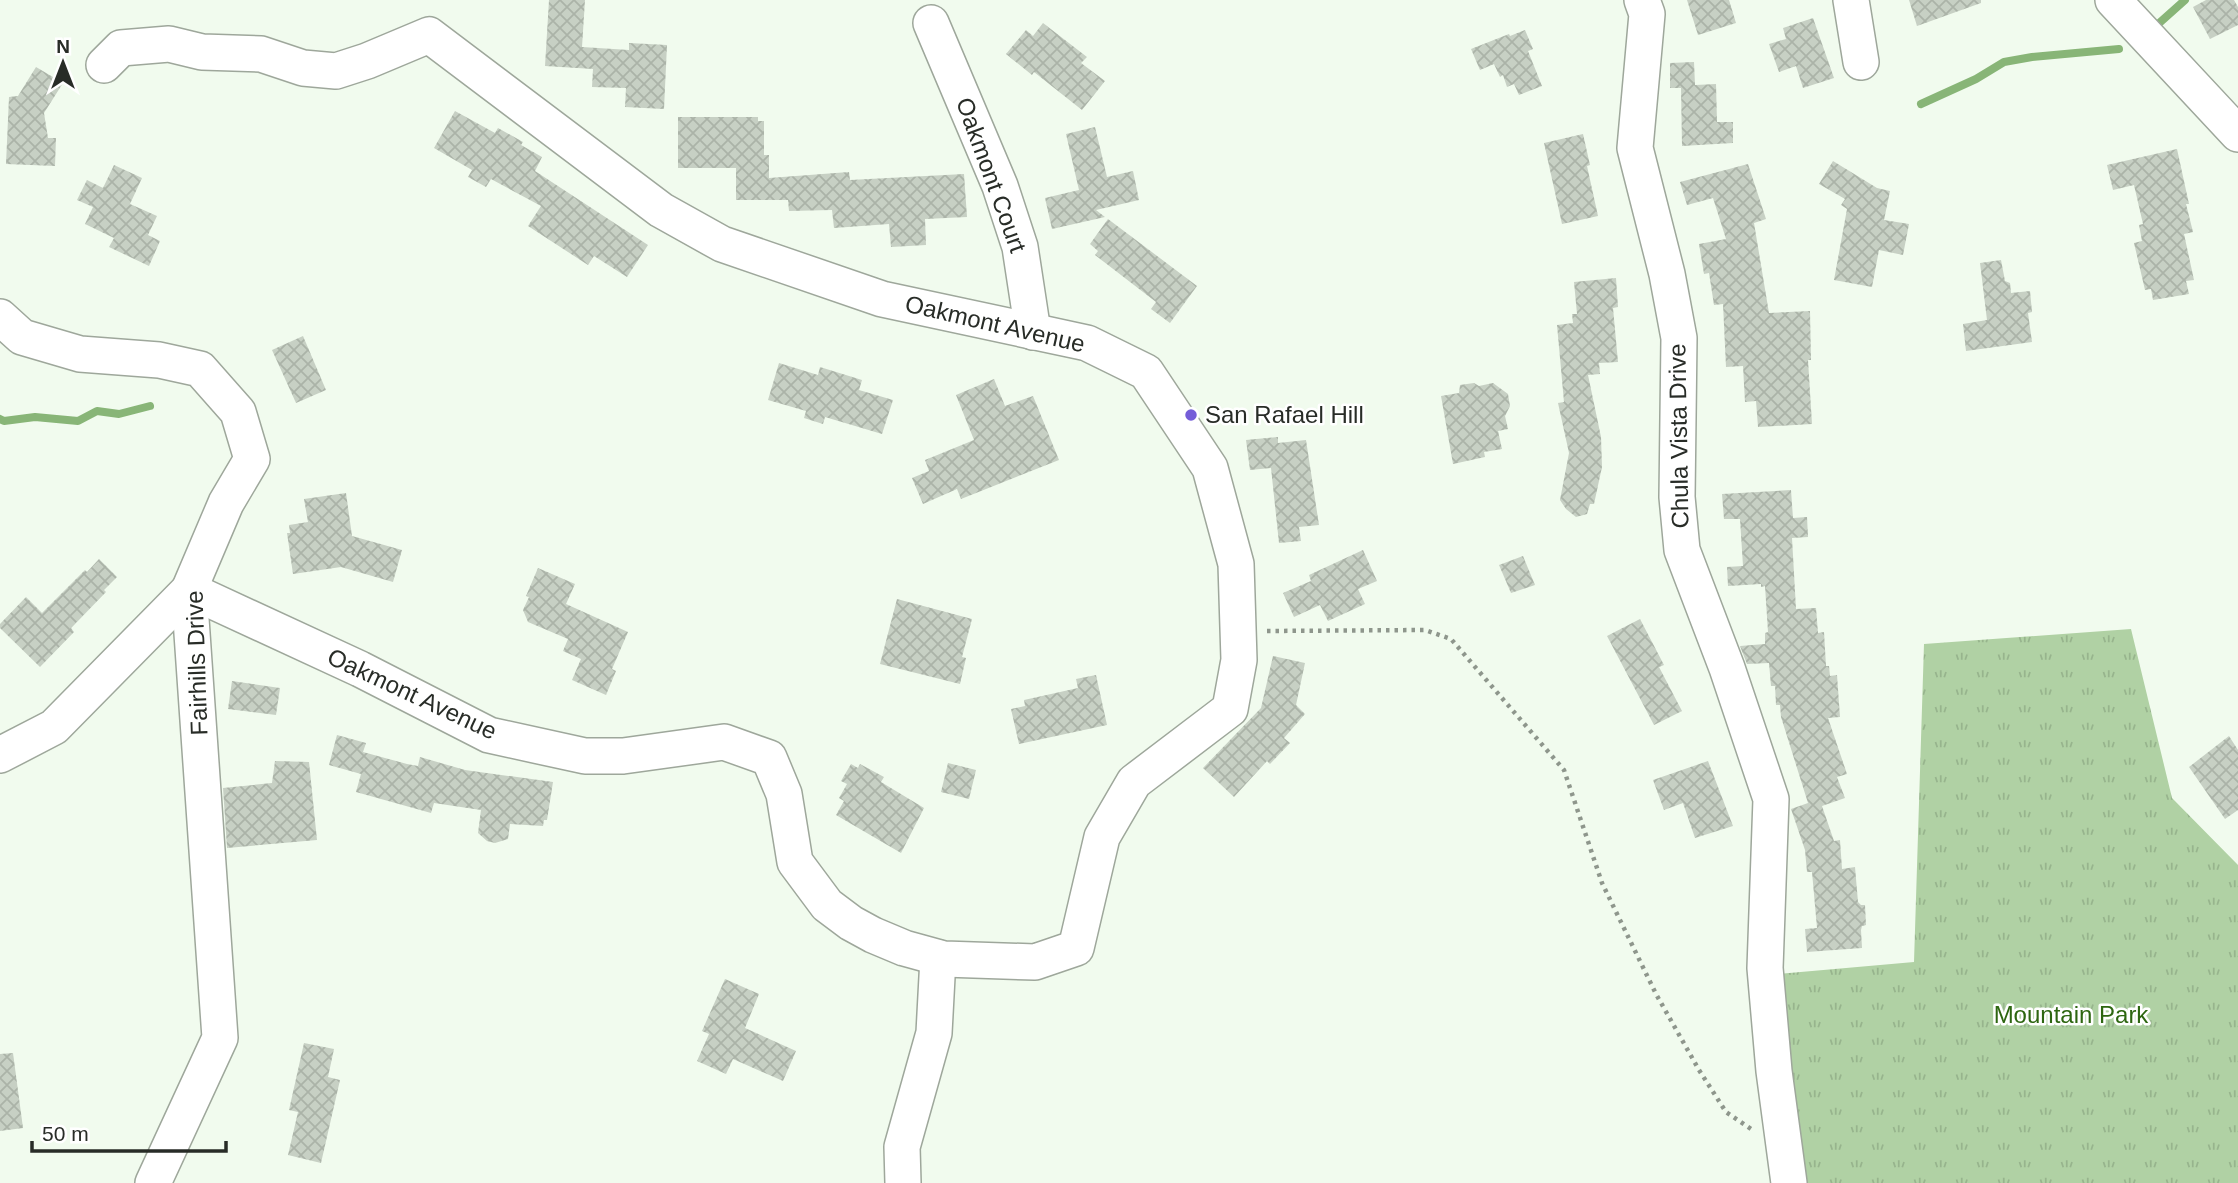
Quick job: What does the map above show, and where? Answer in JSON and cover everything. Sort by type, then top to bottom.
[{"type":"street","name":"Chula Vista Drive","points":[[1642,0],[1647,14],[1635,149],[1667,274],[1679,338],[1676,497],[1682,550],[1727,668],[1771,799],[1765,968],[1774,1071],[1787,1168]]},
{"type":"street","points":[[1851,0],[1861,62]]},
{"type":"street","points":[[2113,0],[2238,135]]},
{"type":"street","name":"Oakmont Court","points":[[931,23],[1000,186],[1020,247],[1034,332]]},
{"type":"street","name":"Oakmont Avenue","points":[[104,65],[121,48],[169,44],[202,52],[261,54],[303,68],[336,71],[429,35],[661,210],[722,244],[882,299],[1087,343],[1146,372],[1210,468],[1236,564],[1239,660],[1230,709],[1134,782],[1102,837],[1076,948],[1035,962],[937,957],[873,935],[827,905],[795,862],[784,794],[769,758],[724,742],[623,756],[585,756],[489,735],[360,669],[189,590]]},
{"type":"street","name":"Fairhills Drive","points":[[0,317],[22,337],[80,354],[159,360],[200,369],[238,412],[252,459],[226,503],[189,590],[220,1038],[153,1183]]},
{"type":"street","points":[[0,755],[54,727],[189,590]]},
{"type":"street","points":[[903,1183],[902,1147],[934,1033],[937,957]]},
{"type":"path","points":[[1238,631],[1425,630],[1451,639],[1564,770],[1602,883],[1656,994],[1726,1112],[1787,1168]]},
{"type":"green space","name":"Mountain Park","points":[[2131,629],[2172,798],[2238,865],[2238,1183],[1783,1183],[1777,974],[1914,962],[1924,644]]},
{"type":"building","points":[[549,0],[585,0],[582,47],[629,50],[629,43],[667,45],[664,109],[625,107],[626,88],[592,87],[593,69],[545,66]]},
{"type":"building","points":[[1687,0],[1729,0],[1736,23],[1698,35]]},
{"type":"building","points":[[1909,0],[1981,0],[1981,3],[1917,26]]},
{"type":"building","points":[[2206,0],[2234,0],[2238,7],[2238,25],[2210,39],[2193,7]]},
{"type":"building","points":[[1813,18],[1834,78],[1803,88],[1796,66],[1779,72],[1769,44],[1786,39],[1783,28]]},
{"type":"building","points":[[1043,23],[1087,57],[1081,63],[1105,81],[1082,110],[1034,72],[1032,75],[1006,54],[1026,30],[1033,36]]},
{"type":"building","points":[[1525,30],[1533,49],[1528,51],[1542,86],[1519,95],[1514,84],[1507,87],[1503,75],[1500,77],[1494,64],[1480,70],[1471,49]]},
{"type":"building","points":[[1694,62],[1695,85],[1716,84],[1717,122],[1733,122],[1733,143],[1682,146],[1681,88],[1670,88],[1670,63]]},
{"type":"building","points":[[36,67],[63,83],[44,113],[48,138],[56,138],[55,166],[6,164],[9,97],[18,96]]},
{"type":"building","points":[[455,111],[495,133],[498,128],[523,142],[521,145],[542,157],[535,171],[648,245],[627,277],[594,256],[588,265],[528,226],[541,206],[491,179],[486,187],[468,177],[472,170],[434,148]]},
{"type":"building","points":[[678,117],[758,117],[758,121],[764,121],[764,155],[769,155],[769,178],[849,172],[850,180],[964,174],[967,217],[925,219],[926,245],[891,247],[889,224],[834,228],[832,210],[789,211],[788,200],[736,200],[736,168],[678,168]]},
{"type":"building","points":[[1095,127],[1107,177],[1133,171],[1139,200],[1096,210],[1105,217],[1052,229],[1045,198],[1079,190],[1066,134]]},
{"type":"building","points":[[1583,134],[1598,216],[1562,224],[1544,143]]},
{"type":"building","points":[[2177,149],[2193,232],[2184,234],[2194,280],[2186,281],[2189,294],[2153,300],[2151,289],[2145,290],[2134,243],[2142,241],[2139,225],[2143,224],[2134,185],[2113,190],[2107,165]]},
{"type":"building","points":[[1833,161],[1877,188],[1890,191],[1884,220],[1909,224],[1903,255],[1879,250],[1872,287],[1834,280],[1847,209],[1841,205],[1845,199],[1819,184]]},
{"type":"building","points":[[1748,164],[1766,219],[1754,223],[1769,313],[1810,311],[1811,360],[1808,360],[1812,424],[1758,427],[1756,401],[1745,402],[1743,366],[1726,367],[1723,304],[1714,305],[1709,273],[1704,274],[1699,244],[1726,239],[1713,198],[1687,205],[1680,182]]},
{"type":"building","points":[[114,165],[142,178],[130,204],[157,216],[148,235],[160,241],[149,266],[109,247],[114,238],[85,224],[93,207],[77,200],[87,180],[103,188]]},
{"type":"building","points":[[1108,219],[1197,286],[1170,323],[1151,309],[1156,302],[1095,255],[1098,251],[1090,244]]},
{"type":"building","points":[[2001,260],[2005,281],[2010,283],[2011,293],[2030,291],[2032,312],[2028,313],[2032,342],[1966,351],[1963,324],[1987,320],[1980,263]]},
{"type":"building","points":[[1616,278],[1618,307],[1613,308],[1618,362],[1599,363],[1600,374],[1588,375],[1601,437],[1602,467],[1594,504],[1590,504],[1587,514],[1576,517],[1560,500],[1569,453],[1558,403],[1564,402],[1557,325],[1573,323],[1572,314],[1577,314],[1574,282]]},
{"type":"building","points":[[303,336],[326,390],[296,403],[272,350]]},
{"type":"building","points":[[779,363],[818,375],[820,367],[862,380],[859,390],[893,400],[882,434],[825,417],[823,424],[804,418],[806,411],[768,400]]},
{"type":"building","points":[[994,379],[1005,406],[1033,396],[1059,460],[961,499],[957,489],[923,504],[912,478],[929,471],[925,460],[974,440],[956,395]]},
{"type":"building","points":[[1474,383],[1479,386],[1493,383],[1508,394],[1510,406],[1505,416],[1508,429],[1498,431],[1502,449],[1484,452],[1485,457],[1453,464],[1441,396],[1459,393],[1460,385]]},
{"type":"building","points":[[1278,437],[1278,443],[1306,440],[1319,525],[1299,527],[1301,541],[1279,543],[1271,468],[1250,470],[1246,440]]},
{"type":"building","points":[[1791,490],[1793,518],[1807,517],[1808,537],[1792,538],[1796,609],[1816,608],[1818,633],[1824,632],[1826,666],[1829,666],[1830,676],[1837,675],[1840,717],[1828,718],[1847,774],[1837,777],[1845,798],[1822,806],[1834,841],[1840,840],[1842,869],[1855,867],[1858,902],[1865,905],[1866,925],[1862,926],[1861,930],[1862,948],[1807,952],[1805,929],[1817,928],[1812,872],[1807,872],[1805,850],[1791,809],[1808,803],[1781,717],[1780,705],[1776,705],[1775,686],[1771,686],[1769,663],[1747,664],[1740,646],[1765,644],[1765,633],[1768,632],[1765,586],[1728,586],[1727,567],[1743,566],[1740,519],[1724,519],[1722,494]]},
{"type":"building","points":[[346,493],[352,536],[402,550],[393,582],[341,567],[293,574],[287,533],[290,533],[289,525],[308,522],[304,499]]},
{"type":"building","points":[[1363,550],[1377,581],[1358,589],[1365,604],[1328,621],[1320,605],[1294,617],[1283,593],[1311,581],[1309,575]]},
{"type":"building","points":[[1523,556],[1535,585],[1511,593],[1499,565]]},
{"type":"building","points":[[99,559],[117,577],[71,628],[74,632],[40,667],[0,628],[0,624],[26,597],[42,613]]},
{"type":"building","points":[[538,568],[575,584],[566,604],[628,632],[612,669],[616,671],[606,695],[572,680],[581,659],[563,651],[568,639],[528,622],[523,610]]},
{"type":"building","points":[[897,599],[972,619],[962,657],[966,658],[960,684],[880,664]]},
{"type":"building","points":[[1640,619],[1664,665],[1659,667],[1682,711],[1654,725],[1607,636]]},
{"type":"building","points":[[1273,656],[1305,663],[1296,705],[1305,714],[1284,738],[1290,743],[1270,764],[1267,761],[1234,797],[1203,768],[1261,708]]},
{"type":"building","points":[[1096,675],[1107,725],[1019,744],[1011,709],[1025,706],[1024,700],[1078,688],[1076,679]]},
{"type":"building","points":[[232,681],[280,688],[276,715],[228,709]]},
{"type":"building","points":[[337,735],[366,743],[363,752],[407,764],[418,766],[420,757],[465,770],[553,782],[547,820],[544,820],[543,826],[510,824],[508,839],[495,843],[487,841],[478,833],[481,810],[434,803],[431,813],[356,792],[361,774],[329,765]]},
{"type":"building","points":[[2229,736],[2238,750],[2238,810],[2225,819],[2189,767]]},
{"type":"building","points":[[275,761],[309,762],[317,840],[227,848],[223,788],[272,783]]},
{"type":"building","points":[[1708,761],[1733,826],[1695,838],[1683,803],[1664,810],[1653,780]]},
{"type":"building","points":[[948,763],[976,770],[969,799],[941,792]]},
{"type":"building","points":[[851,764],[858,768],[860,764],[884,777],[881,782],[924,808],[901,853],[836,815],[844,801],[839,798],[847,784],[841,781]]},
{"type":"building","points":[[725,979],[759,994],[745,1028],[796,1051],[783,1081],[733,1059],[726,1074],[697,1061],[709,1034],[702,1031]]},
{"type":"building","points":[[304,1043],[334,1049],[328,1077],[340,1080],[321,1163],[288,1155],[298,1112],[289,1110]]},
{"type":"building","points":[[13,1053],[23,1128],[0,1131],[0,1054]]},
{"type":"waterway","points":[[2157,25],[2185,0]]},
{"type":"waterway","points":[[1921,104],[1976,79],[2004,62],[2119,49]]},
{"type":"waterway","points":[[0,419],[4,421],[35,417],[78,421],[97,411],[119,414],[150,406]]},
{"type":"place","name":"San Rafael Hill","points":[[1191,415]]}]
